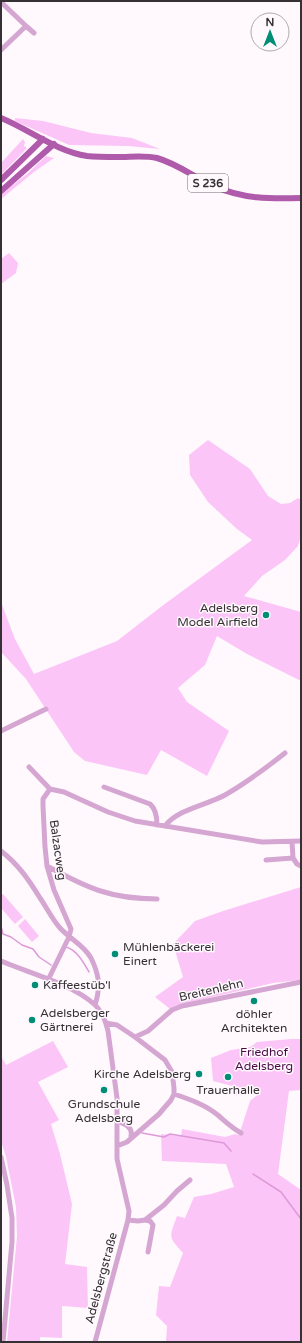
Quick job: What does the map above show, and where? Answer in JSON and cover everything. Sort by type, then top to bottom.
[{"type":"main road","name":"S 236","points":[[1,118],[42,139],[87,156],[148,156],[166,161],[214,186],[243,196],[265,199],[301,198]]},
{"type":"main road","points":[[1,180],[42,139]]},
{"type":"main road","points":[[1,191],[54,144]]},
{"type":"street","points":[[1,2],[34,33]]},
{"type":"street","points":[[1,50],[26,26]]},
{"type":"street","points":[[1,731],[46,709]]},
{"type":"street","points":[[165,826],[168,822],[186,811],[225,795],[285,754]]},
{"type":"street","points":[[29,766],[50,789],[64,792],[123,817],[157,825],[262,842],[301,841]]},
{"type":"street","points":[[104,787],[153,806],[156,813],[157,825]]},
{"type":"street","name":"Balzacweg","points":[[50,789],[43,799],[42,806],[45,847],[54,890],[70,926],[69,937]]},
{"type":"street","points":[[292,842],[292,858],[296,864],[301,866]]},
{"type":"street","points":[[1,852],[18,866],[40,897],[52,918],[69,937],[87,952],[96,970],[99,985],[95,1005]]},
{"type":"street","points":[[266,860],[292,858]]},
{"type":"street","points":[[48,866],[83,885],[106,893],[129,897],[157,898]]},
{"type":"street","points":[[48,980],[69,937]]},
{"type":"street","name":"Adelsbergstraße","points":[[1,961],[84,996],[95,1005],[106,1022],[117,1098],[117,1159],[129,1211],[128,1220],[95,1342]]},
{"type":"street","name":"Breitenlehn","points":[[135,1037],[148,1031],[172,1010],[182,1006],[301,982]]},
{"type":"street","points":[[106,1022],[117,1025],[161,1057],[167,1063],[173,1080],[174,1094],[171,1100],[140,1132],[132,1136],[127,1142],[117,1146]]},
{"type":"street","points":[[174,1094],[199,1103],[218,1115],[229,1126],[241,1133]]},
{"type":"street","points":[[117,1121],[129,1128],[132,1132],[132,1136]]},
{"type":"street","points":[[1,1157],[12,1218],[12,1242],[3,1311],[3,1342]]},
{"type":"street","points":[[145,1220],[164,1205],[190,1180]]},
{"type":"street","name":"Adelsbergstraße","points":[[128,1220],[145,1220]]},
{"type":"street","points":[[145,1220],[150,1220],[153,1225],[148,1252]]},
{"type":"green space","points":[[15,118],[43,121],[91,133],[132,138],[160,149],[128,146],[69,145],[15,121]]},
{"type":"green space","points":[[23,139],[25,142],[24,146],[27,148],[1,175],[1,163]]},
{"type":"green space","points":[[46,156],[54,158],[1,199],[1,194],[27,174]]},
{"type":"green space","points":[[9,253],[18,263],[16,273],[1,284],[1,259]]},
{"type":"green space","points":[[208,440],[250,469],[268,496],[281,504],[290,503],[298,498],[301,500],[301,536],[298,546],[285,560],[262,576],[244,596],[301,612],[301,681],[247,654],[217,636],[205,665],[178,688],[187,702],[229,731],[207,776],[161,750],[147,775],[85,761],[74,752],[26,679],[1,652],[1,602],[15,639],[34,674],[117,641],[252,540],[237,529],[208,502],[190,475],[189,455]]},
{"type":"green space","points":[[301,887],[301,980],[273,983],[182,1004],[170,1009],[155,997],[183,977],[173,944],[195,921]]},
{"type":"green space","points":[[3,894],[23,917],[15,924],[1,908],[1,896]]},
{"type":"green space","points":[[25,919],[39,936],[32,942],[18,926]]},
{"type":"green space","name":"Friedhof Adelsberg","points":[[301,1039],[301,1090],[289,1091],[278,1174],[301,1190],[301,1342],[166,1342],[167,1326],[156,1315],[159,1286],[170,1287],[183,1253],[172,1240],[171,1236],[177,1216],[185,1218],[194,1197],[211,1194],[234,1187],[226,1164],[162,1161],[161,1134],[181,1136],[182,1129],[225,1137],[235,1134],[239,1135],[250,1101],[256,1096],[256,1094],[233,1095],[232,1086],[213,1081],[211,1058],[231,1050],[250,1047],[257,1042]]},
{"type":"green space","points":[[53,1041],[68,1067],[38,1082],[59,1120],[51,1124],[72,1204],[65,1264],[87,1267],[88,1308],[62,1306],[62,1338],[40,1337],[40,1342],[7,1342],[17,1236],[16,1207],[6,1157],[1,1141],[1,1056],[6,1065]]},
{"type":"waterway","points":[[1,926],[3,934],[11,937],[22,945],[33,949],[39,957],[51,965]]},
{"type":"waterway","points":[[66,947],[77,954],[89,972]]},
{"type":"waterway","points":[[142,1133],[164,1137],[170,1134],[224,1143],[231,1151]]},
{"type":"waterway","points":[[253,1174],[281,1192],[301,1219]]},
{"type":"place","name":"Adelsberg Model Airfield","points":[[266,615]]},
{"type":"place","name":"Mühlenbäckerei Einert","points":[[115,954]]},
{"type":"place","name":"Kaffeestüb'l","points":[[35,985]]},
{"type":"place","name":"döhler Architekten","points":[[254,1001]]},
{"type":"place","name":"Adelsberger Gärtnerei","points":[[32,1020]]},
{"type":"place","name":"Kirche Adelsberg","points":[[199,1074]]},
{"type":"place","name":"Trauerhalle","points":[[228,1077]]},
{"type":"place","name":"Grundschule Adelsberg","points":[[104,1090]]}]
